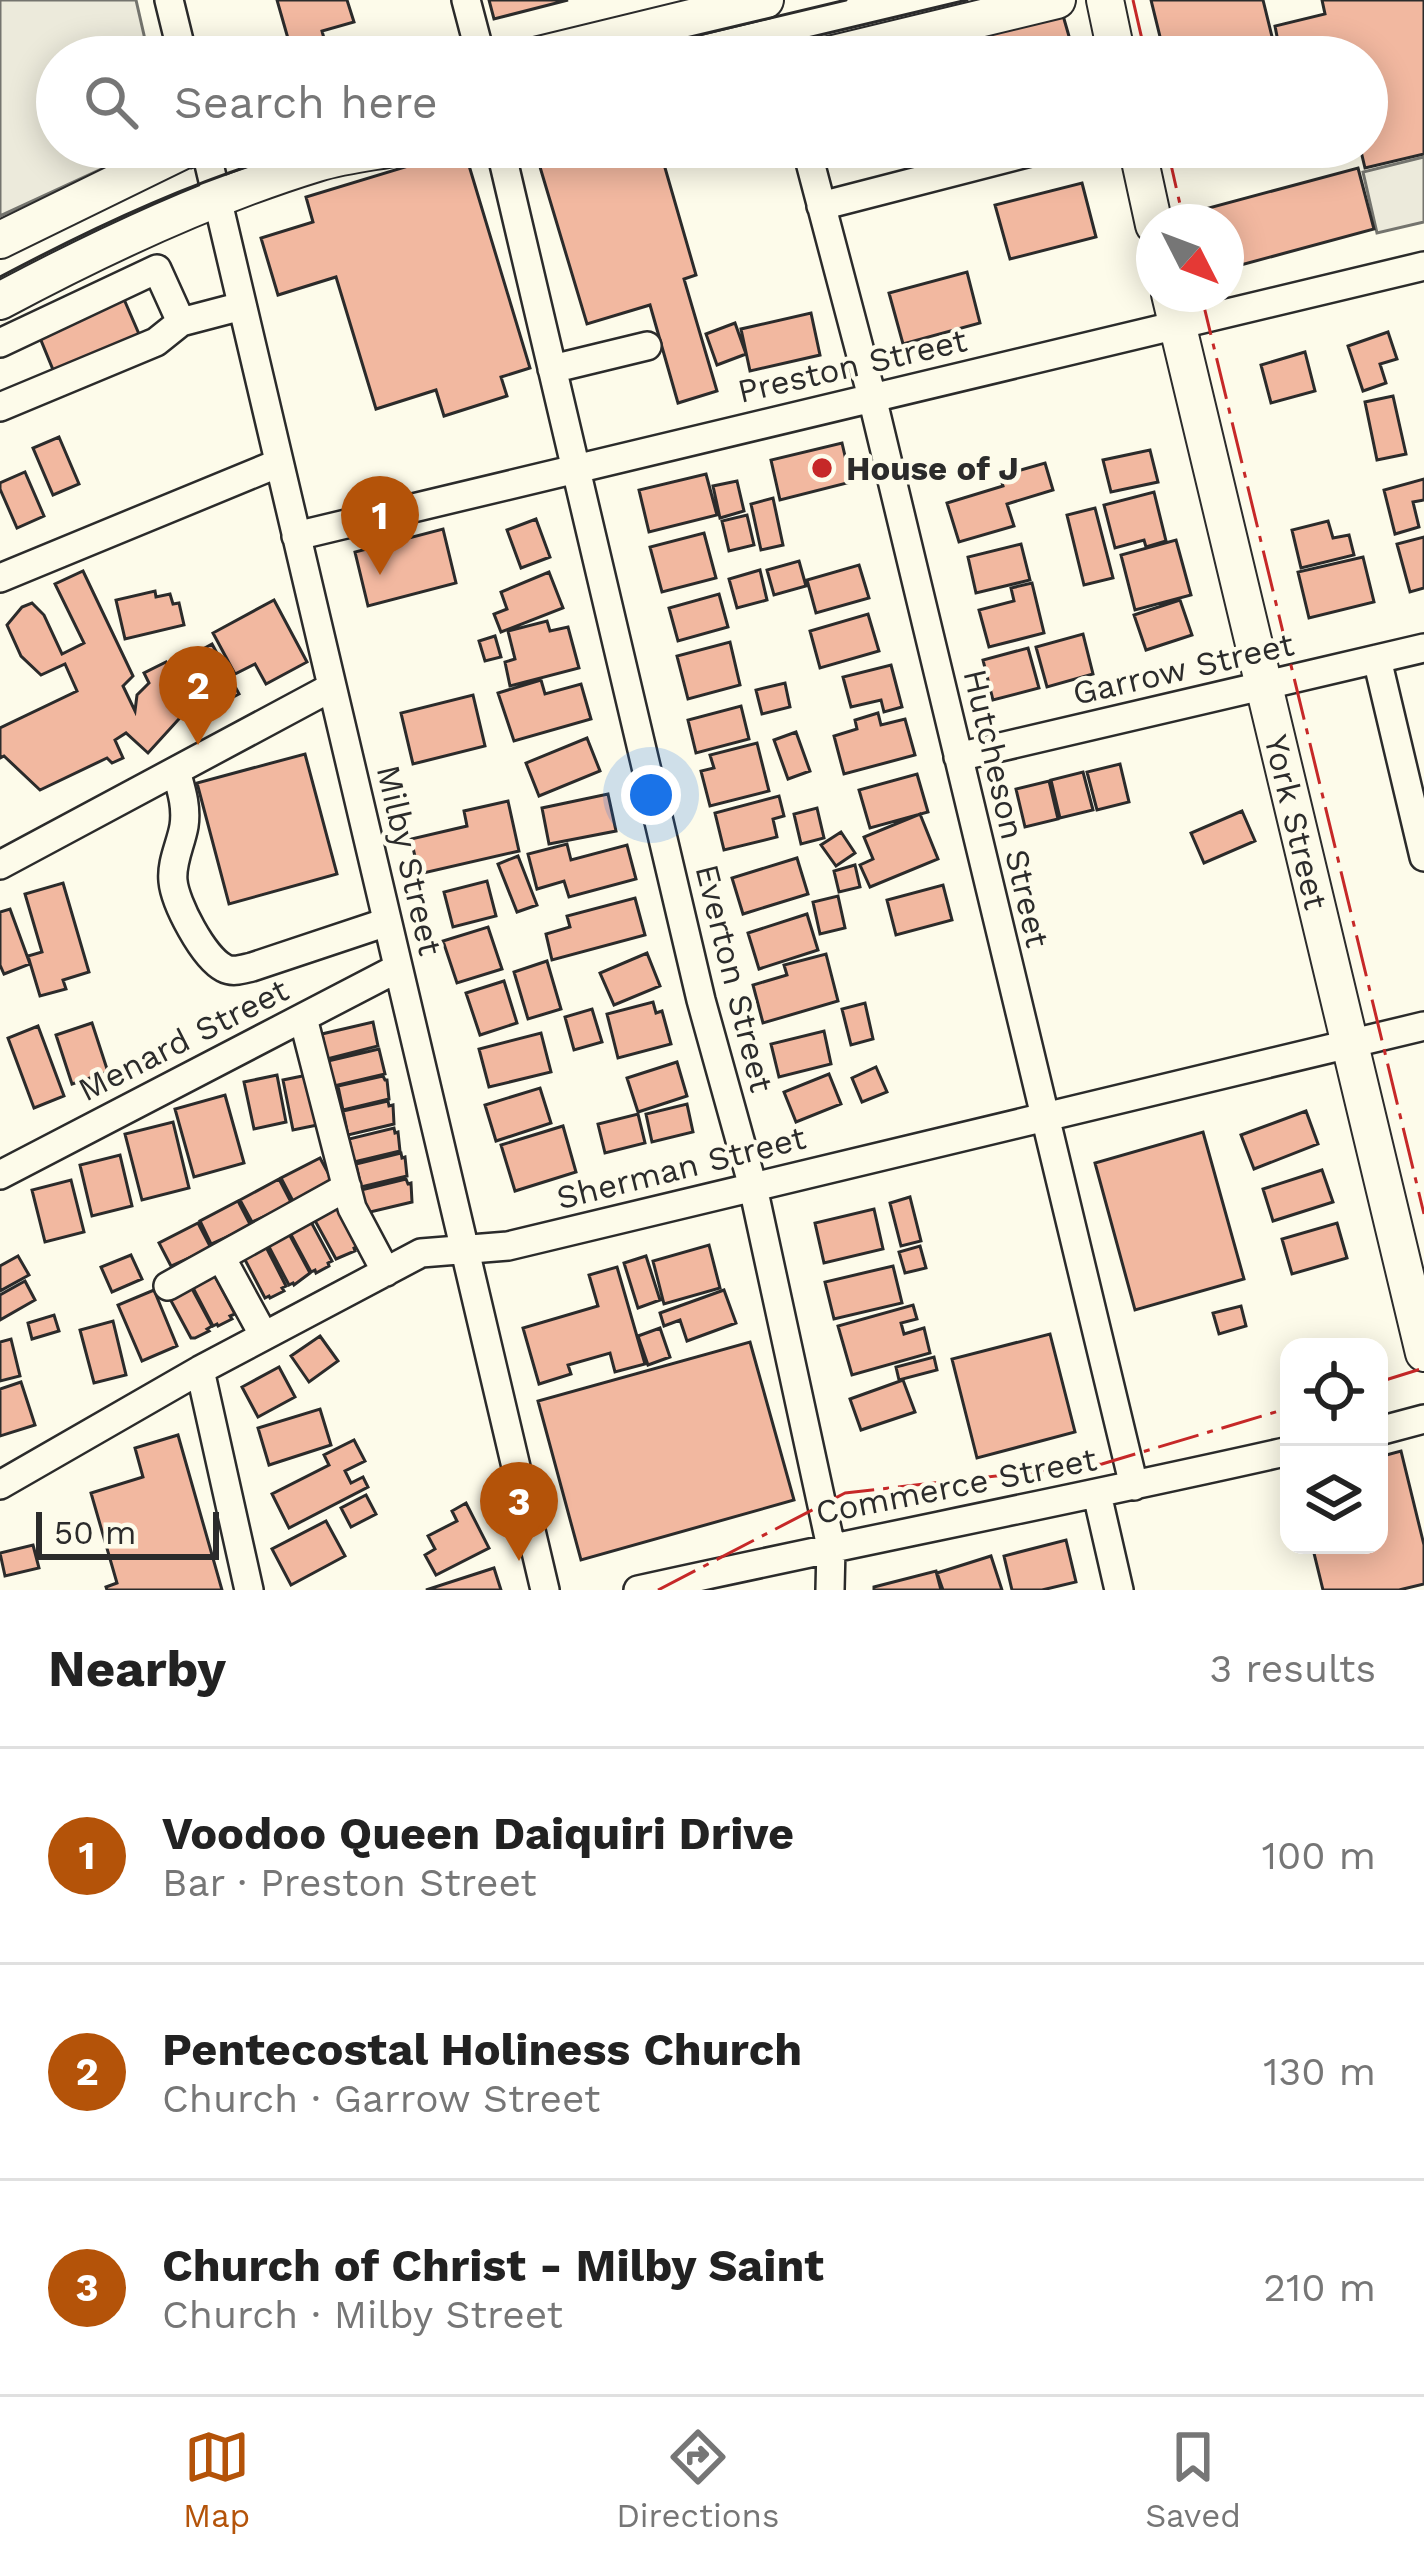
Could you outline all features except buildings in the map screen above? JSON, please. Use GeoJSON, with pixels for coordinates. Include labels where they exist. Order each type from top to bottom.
{"type":"FeatureCollection","features":[{"type":"Feature","properties":{"kind":"main road"},"geometry":{"type":"LineString","coordinates":[[908,36],[1057,0]]}},
{"type":"Feature","properties":{"kind":"main road"},"geometry":{"type":"LineString","coordinates":[[1105,0],[1113,36]]}},
{"type":"Feature","properties":{"kind":"main road"},"geometry":{"type":"LineString","coordinates":[[614,36],[749,2]]}},
{"type":"Feature","properties":{"kind":"main road"},"geometry":{"type":"LineString","coordinates":[[0,240],[147,168]]}},
{"type":"Feature","properties":{"kind":"main road"},"geometry":{"type":"LineString","coordinates":[[0,301],[88,254],[304,168]]}},
{"type":"Feature","properties":{"kind":"main road"},"geometry":{"type":"LineString","coordinates":[[1142,168],[1149,204]]}},
{"type":"Feature","properties":{"kind":"main road","name":"York Street"},"geometry":{"type":"LineString","coordinates":[[1173,312],[1424,1353]]}},
{"type":"Feature","properties":{"kind":"street"},"geometry":{"type":"LineString","coordinates":[[169,0],[177,36]]}},
{"type":"Feature","properties":{"kind":"street"},"geometry":{"type":"LineString","coordinates":[[466,0],[475,36]]}},
{"type":"Feature","properties":{"kind":"street","name":"Milby Street"},"geometry":{"type":"LineString","coordinates":[[210,168],[545,1590]]}},
{"type":"Feature","properties":{"kind":"street","name":"Everton Street"},"geometry":{"type":"LineString","coordinates":[[505,168],[701,1000],[753,1187],[831,1547],[830,1590]]}},
{"type":"Feature","properties":{"kind":"street","name":"Hutcheson Street"},"geometry":{"type":"LineString","coordinates":[[811,168],[872,397],[1134,1486]]}},
{"type":"Feature","properties":{"kind":"street"},"geometry":{"type":"LineString","coordinates":[[821,206],[968,168]]}},
{"type":"Feature","properties":{"kind":"street","name":"Preston Street"},"geometry":{"type":"LineString","coordinates":[[1244,298],[1424,266]]}},
{"type":"Feature","properties":{"kind":"street"},"geometry":{"type":"LineString","coordinates":[[0,343],[158,269],[181,322]]}},
{"type":"Feature","properties":{"kind":"street"},"geometry":{"type":"LineString","coordinates":[[0,407],[155,342],[181,322],[242,306]]}},
{"type":"Feature","properties":{"kind":"street","name":"Preston Street"},"geometry":{"type":"LineString","coordinates":[[296,536],[872,397],[1166,312]]}},
{"type":"Feature","properties":{"kind":"street"},"geometry":{"type":"LineString","coordinates":[[552,369],[647,346]]}},
{"type":"Feature","properties":{"kind":"street"},"geometry":{"type":"LineString","coordinates":[[0,578],[279,463]]}},
{"type":"Feature","properties":{"kind":"street","name":"Garrow Street"},"geometry":{"type":"LineString","coordinates":[[958,757],[1424,648]]}},
{"type":"Feature","properties":{"kind":"street"},"geometry":{"type":"LineString","coordinates":[[1377,659],[1424,857]]}},
{"type":"Feature","properties":{"kind":"street"},"geometry":{"type":"LineString","coordinates":[[0,865],[332,687]]}},
{"type":"Feature","properties":{"kind":"street"},"geometry":{"type":"LineString","coordinates":[[176,771],[185,803],[172,867],[173,886],[190,925],[223,968],[252,968],[387,922]]}},
{"type":"Feature","properties":{"kind":"street","name":"Menard Street"},"geometry":{"type":"LineString","coordinates":[[0,1174],[398,968]]}},
{"type":"Feature","properties":{"kind":"street"},"geometry":{"type":"LineString","coordinates":[[303,1018],[356,1220],[386,1272]]}},
{"type":"Feature","properties":{"kind":"street","name":"Sherman Street"},"geometry":{"type":"LineString","coordinates":[[0,1485],[200,1370],[421,1253],[508,1246],[1424,1026]]}},
{"type":"Feature","properties":{"kind":"street"},"geometry":{"type":"LineString","coordinates":[[168,1286],[347,1187]]}},
{"type":"Feature","properties":{"kind":"street"},"geometry":{"type":"LineString","coordinates":[[221,1257],[264,1336]]}},
{"type":"Feature","properties":{"kind":"street"},"geometry":{"type":"LineString","coordinates":[[200,1370],[249,1590]]}},
{"type":"Feature","properties":{"kind":"street"},"geometry":{"type":"LineString","coordinates":[[1388,1429],[1424,1419]]}},
{"type":"Feature","properties":{"kind":"street","name":"Commerce Street"},"geometry":{"type":"LineString","coordinates":[[638,1590],[1280,1453]]}},
{"type":"Feature","properties":{"kind":"street"},"geometry":{"type":"LineString","coordinates":[[1097,1494],[1118,1590]]}},
{"type":"Feature","properties":{"kind":"shaded area"},"geometry":{"type":"Polygon","coordinates":[[[0,0],[136,0],[144,36],[36,36],[36,168],[104,168],[0,216],[0,0]]]}},
{"type":"Feature","properties":{"kind":"shaded area"},"geometry":{"type":"Polygon","coordinates":[[[1424,157],[1424,222],[1377,233],[1363,172],[1424,157]]]}},
{"type":"Feature","properties":{"kind":"tram line"},"geometry":{"type":"LineString","coordinates":[[694,36],[846,0]]}},
{"type":"Feature","properties":{"kind":"tram line"},"geometry":{"type":"LineString","coordinates":[[815,36],[967,0]]}},
{"type":"Feature","properties":{"kind":"tram line"},"geometry":{"type":"LineString","coordinates":[[0,277],[152,203],[246,168]]}},
{"type":"Feature","properties":{"kind":"power"},"geometry":{"type":"LineString","coordinates":[[1133,0],[1141,36]]}},
{"type":"Feature","properties":{"kind":"power"},"geometry":{"type":"LineString","coordinates":[[1172,168],[1180,204]]}},
{"type":"Feature","properties":{"kind":"power"},"geometry":{"type":"LineString","coordinates":[[1205,312],[1424,1214]]}},
{"type":"Feature","properties":{"kind":"power"},"geometry":{"type":"LineString","coordinates":[[1388,1379],[1424,1368]]}},
{"type":"Feature","properties":{"kind":"power"},"geometry":{"type":"LineString","coordinates":[[658,1590],[845,1493],[1102,1464],[1280,1411]]}},
{"type":"Feature","properties":{"kind":"place","name":"House of J"},"geometry":{"type":"Point","coordinates":[822,468]}},
{"type":"Feature","properties":{"kind":"place","name":"Voodoo Queen Daiquiri Drive"},"geometry":{"type":"Point","coordinates":[380,575]}},
{"type":"Feature","properties":{"kind":"place","name":"Pentecostal Holiness Church"},"geometry":{"type":"Point","coordinates":[198,745]}},
{"type":"Feature","properties":{"kind":"place","name":"Church of Christ - Milby Saint"},"geometry":{"type":"Point","coordinates":[519,1561]}}]}
